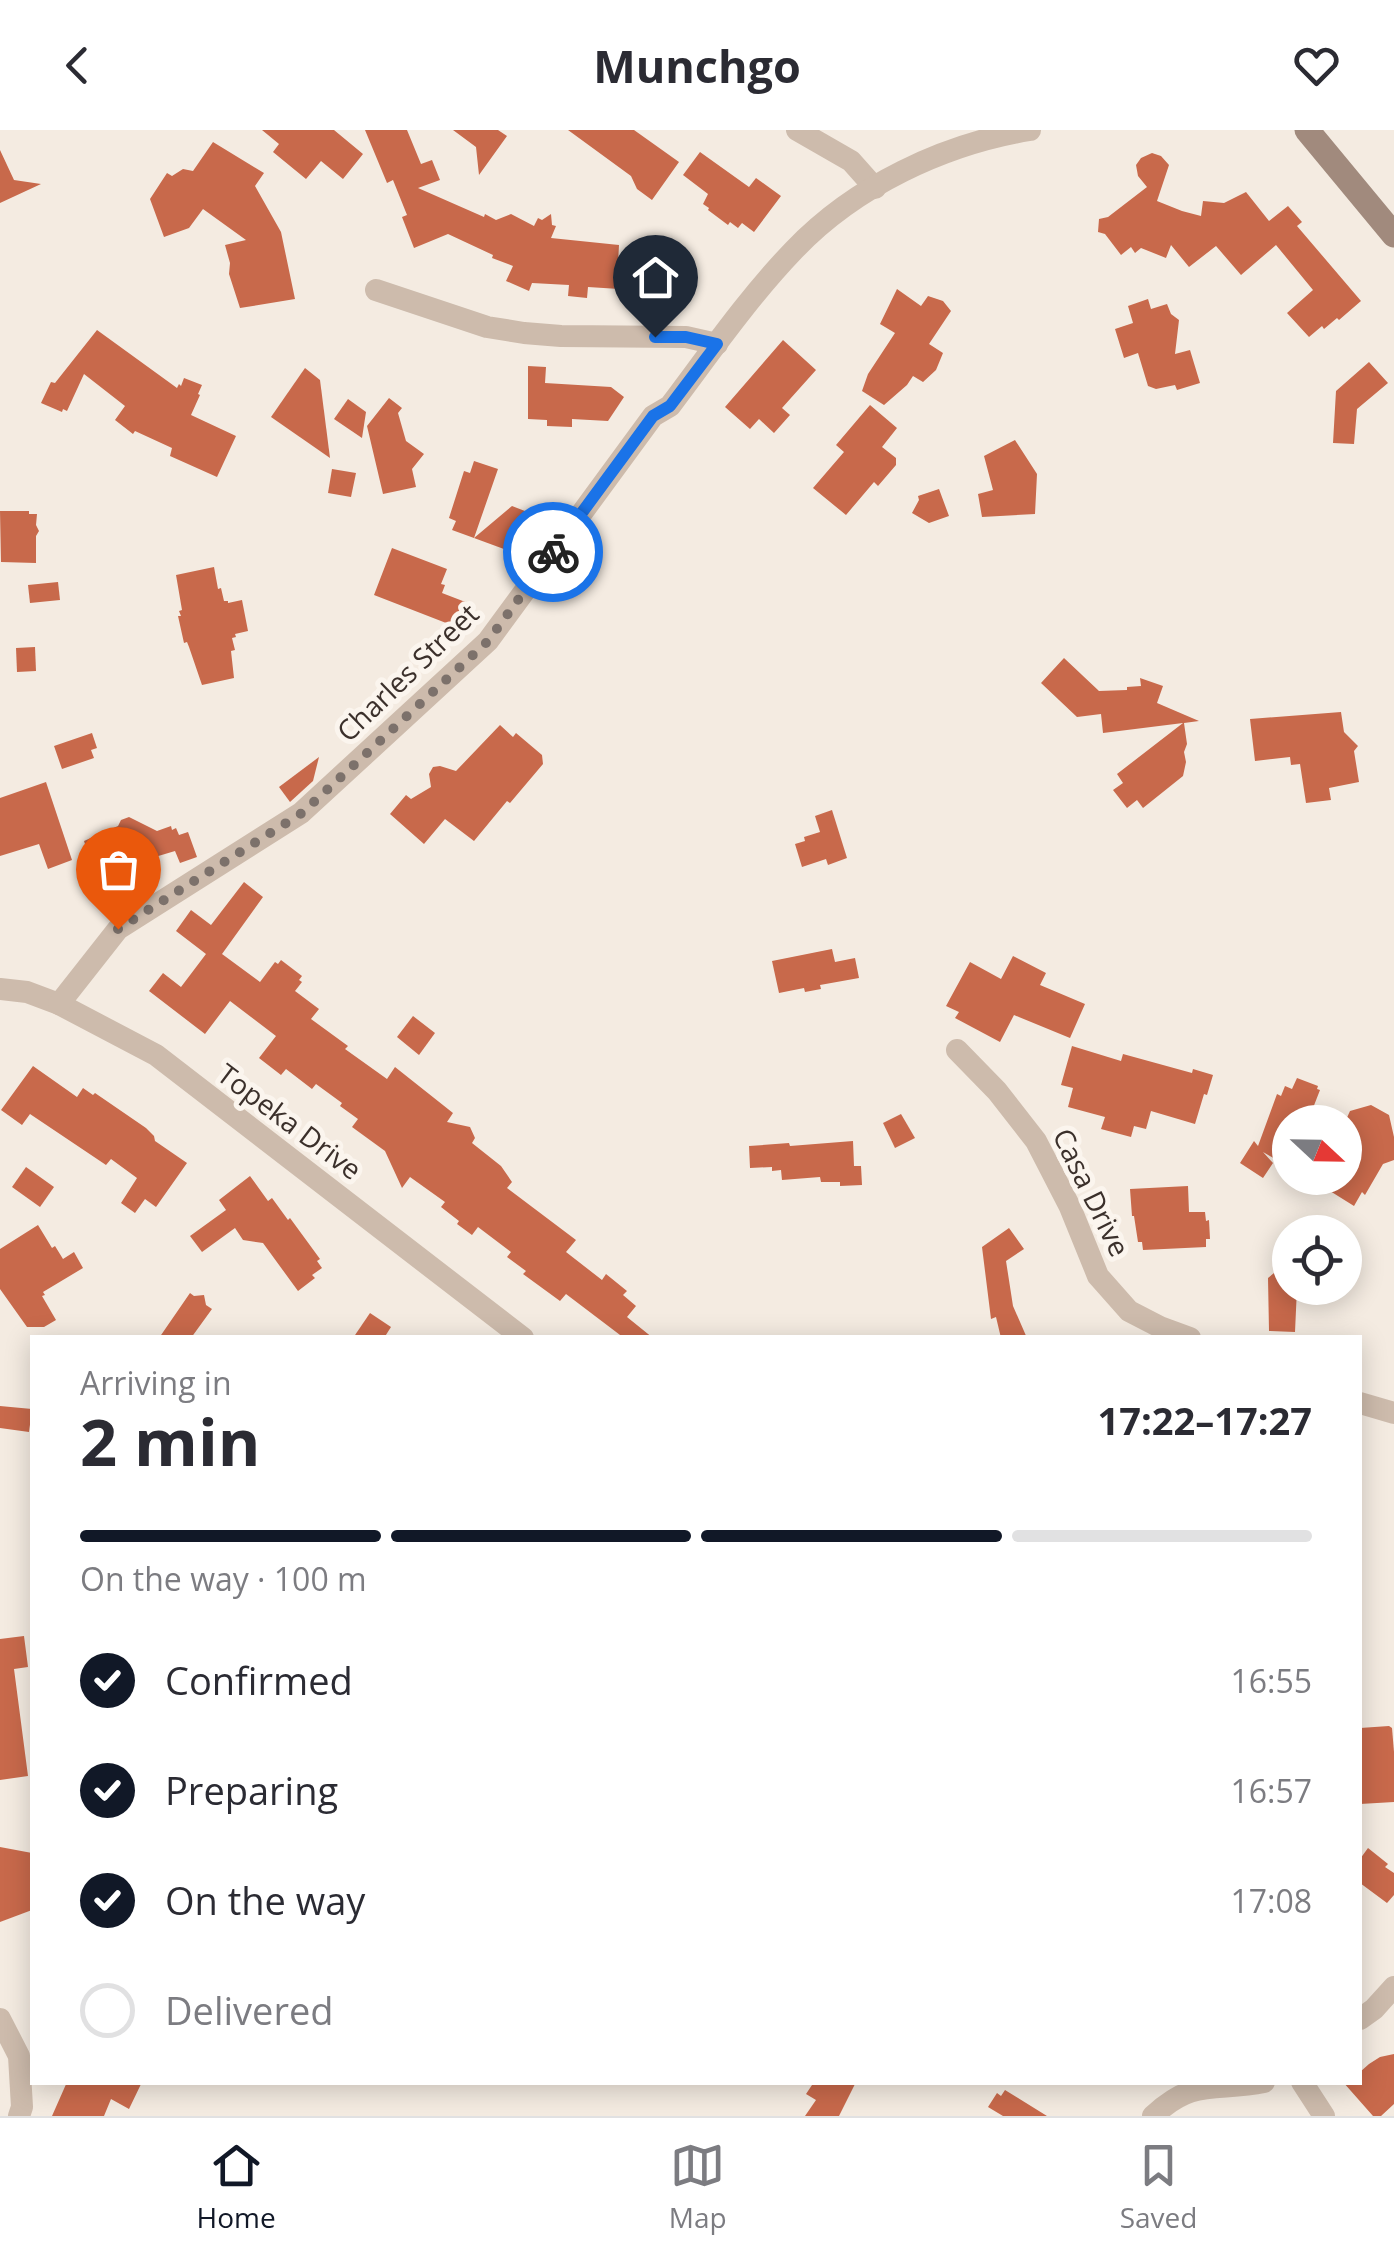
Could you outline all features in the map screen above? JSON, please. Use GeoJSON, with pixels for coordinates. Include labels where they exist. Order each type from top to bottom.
{"type":"FeatureCollection","features":[{"type":"Feature","properties":{"kind":"main road"},"geometry":{"type":"LineString","coordinates":[[1307,130],[1394,235]]}},
{"type":"Feature","properties":{"kind":"street"},"geometry":{"type":"LineString","coordinates":[[797,130],[851,161],[874,188]]}},
{"type":"Feature","properties":{"kind":"street","name":"Charles Street"},"geometry":{"type":"LineString","coordinates":[[59,1004],[118,929],[302,813],[488,641],[653,416],[670,406],[765,282],[838,210],[915,166],[957,149],[1030,130]]}},
{"type":"Feature","properties":{"kind":"street"},"geometry":{"type":"LineString","coordinates":[[376,290],[487,327],[524,333],[686,337],[717,344]]}},
{"type":"Feature","properties":{"kind":"street","name":"Topeka Drive"},"geometry":{"type":"LineString","coordinates":[[0,989],[27,992],[59,1004],[156,1056],[519,1335]]}},
{"type":"Feature","properties":{"kind":"street","name":"Casa Drive"},"geometry":{"type":"LineString","coordinates":[[958,1050],[1036,1141],[1070,1207],[1098,1276],[1130,1311],[1182,1335]]}},
{"type":"Feature","properties":{"kind":"street"},"geometry":{"type":"LineString","coordinates":[[1362,1404],[1394,1413]]}},
{"type":"Feature","properties":{"kind":"street"},"geometry":{"type":"LineString","coordinates":[[1362,2017],[1394,1987]]}},
{"type":"Feature","properties":{"kind":"street"},"geometry":{"type":"LineString","coordinates":[[0,2019],[23,2043],[19,2056],[20,2116]]}},
{"type":"Feature","properties":{"kind":"street"},"geometry":{"type":"LineString","coordinates":[[1153,2116],[1166,2104],[1196,2089],[1235,2085]]}},
{"type":"Feature","properties":{"kind":"street"},"geometry":{"type":"LineString","coordinates":[[1304,2085],[1324,2116]]}},
{"type":"Feature","properties":{"kind":"building"},"geometry":{"type":"Polygon","coordinates":[[[262,130],[334,130],[363,154],[343,179],[321,161],[306,179],[273,152],[279,144],[262,130]]]}},
{"type":"Feature","properties":{"kind":"building"},"geometry":{"type":"Polygon","coordinates":[[[365,130],[407,130],[421,164],[432,160],[440,180],[418,188],[496,220],[511,214],[534,226],[538,218],[542,220],[551,214],[552,225],[556,226],[551,238],[619,245],[618,264],[652,267],[650,291],[588,287],[587,298],[568,296],[569,285],[532,283],[529,291],[506,281],[513,266],[448,234],[414,248],[402,217],[407,215],[393,180],[387,183],[365,130]]]}},
{"type":"Feature","properties":{"kind":"building"},"geometry":{"type":"Polygon","coordinates":[[[453,130],[498,130],[507,136],[479,175],[476,147],[453,130]]]}},
{"type":"Feature","properties":{"kind":"building"},"geometry":{"type":"Polygon","coordinates":[[[568,130],[634,130],[679,162],[652,200],[637,189],[631,176],[568,130]]]}},
{"type":"Feature","properties":{"kind":"building"},"geometry":{"type":"Polygon","coordinates":[[[213,142],[264,173],[255,186],[281,232],[295,299],[240,308],[225,245],[246,240],[203,209],[189,228],[164,237],[150,199],[167,173],[172,176],[183,169],[193,171],[213,142]]]}},
{"type":"Feature","properties":{"kind":"building"},"geometry":{"type":"Polygon","coordinates":[[[0,150],[14,180],[41,184],[0,203],[0,150]]]}},
{"type":"Feature","properties":{"kind":"building"},"geometry":{"type":"Polygon","coordinates":[[[700,152],[749,187],[756,178],[781,196],[754,232],[742,223],[738,228],[730,222],[728,225],[708,210],[703,204],[708,194],[683,175],[700,152]]]}},
{"type":"Feature","properties":{"kind":"building"},"geometry":{"type":"Polygon","coordinates":[[[1152,153],[1169,165],[1157,201],[1201,216],[1203,201],[1224,203],[1246,192],[1269,221],[1288,206],[1302,222],[1297,226],[1361,301],[1339,320],[1324,329],[1322,326],[1309,337],[1287,313],[1313,290],[1276,245],[1241,275],[1216,246],[1189,267],[1171,245],[1166,258],[1141,248],[1135,253],[1131,247],[1121,255],[1105,234],[1098,232],[1099,219],[1108,217],[1147,187],[1138,176],[1136,165],[1152,153]]]}},
{"type":"Feature","properties":{"kind":"building"},"geometry":{"type":"Polygon","coordinates":[[[897,289],[921,306],[928,296],[943,301],[951,311],[929,344],[943,353],[936,370],[923,382],[913,376],[884,405],[862,391],[868,374],[895,333],[880,324],[897,289]]]}},
{"type":"Feature","properties":{"kind":"building"},"geometry":{"type":"Polygon","coordinates":[[[1148,299],[1151,309],[1167,304],[1179,320],[1175,354],[1190,350],[1200,383],[1177,390],[1175,385],[1156,389],[1148,386],[1138,353],[1124,358],[1115,329],[1133,323],[1128,306],[1148,299]]]}},
{"type":"Feature","properties":{"kind":"building"},"geometry":{"type":"Polygon","coordinates":[[[97,330],[177,388],[184,378],[202,385],[191,415],[236,436],[217,477],[170,456],[172,448],[135,431],[133,434],[115,420],[125,406],[84,374],[67,411],[41,403],[51,382],[55,383],[97,330]]]}},
{"type":"Feature","properties":{"kind":"building"},"geometry":{"type":"Polygon","coordinates":[[[783,340],[816,370],[782,408],[790,415],[774,433],[759,419],[750,429],[725,407],[783,340]]]}},
{"type":"Feature","properties":{"kind":"building"},"geometry":{"type":"Polygon","coordinates":[[[1369,362],[1388,383],[1357,409],[1354,444],[1333,443],[1336,391],[1369,362]]]}},
{"type":"Feature","properties":{"kind":"building"},"geometry":{"type":"Polygon","coordinates":[[[528,366],[546,367],[545,383],[611,387],[624,397],[608,421],[572,419],[572,427],[547,426],[547,420],[528,419],[528,366]]]}},
{"type":"Feature","properties":{"kind":"building"},"geometry":{"type":"Polygon","coordinates":[[[305,368],[320,380],[330,458],[271,417],[305,368]]]}},
{"type":"Feature","properties":{"kind":"building"},"geometry":{"type":"Polygon","coordinates":[[[389,398],[402,408],[398,413],[406,441],[424,454],[412,469],[416,487],[383,494],[367,426],[389,398]]]}},
{"type":"Feature","properties":{"kind":"building"},"geometry":{"type":"Polygon","coordinates":[[[348,399],[366,412],[362,438],[334,419],[348,399]]]}},
{"type":"Feature","properties":{"kind":"building"},"geometry":{"type":"Polygon","coordinates":[[[870,405],[897,428],[882,447],[896,458],[896,465],[878,486],[874,482],[846,515],[813,488],[844,452],[836,445],[870,405]]]}},
{"type":"Feature","properties":{"kind":"building"},"geometry":{"type":"Polygon","coordinates":[[[1015,440],[1037,474],[1035,514],[982,517],[978,494],[993,490],[984,456],[1015,440]]]}},
{"type":"Feature","properties":{"kind":"building"},"geometry":{"type":"Polygon","coordinates":[[[474,461],[498,469],[474,538],[452,530],[456,521],[449,518],[464,471],[470,473],[474,461]]]}},
{"type":"Feature","properties":{"kind":"building"},"geometry":{"type":"Polygon","coordinates":[[[332,469],[356,473],[351,497],[328,493],[332,469]]]}},
{"type":"Feature","properties":{"kind":"building"},"geometry":{"type":"Polygon","coordinates":[[[939,489],[949,516],[929,523],[912,513],[918,496],[939,489]]]}},
{"type":"Feature","properties":{"kind":"building"},"geometry":{"type":"Polygon","coordinates":[[[512,506],[530,513],[515,553],[474,538],[512,506]]]}},
{"type":"Feature","properties":{"kind":"building"},"geometry":{"type":"Polygon","coordinates":[[[0,511],[37,514],[36,563],[1,562],[0,511]]]}},
{"type":"Feature","properties":{"kind":"building"},"geometry":{"type":"Polygon","coordinates":[[[392,548],[447,569],[442,593],[468,603],[459,628],[374,595],[392,548]]]}},
{"type":"Feature","properties":{"kind":"building"},"geometry":{"type":"Polygon","coordinates":[[[214,567],[224,601],[242,600],[248,631],[232,638],[234,678],[202,685],[187,642],[184,643],[176,575],[214,567]]]}},
{"type":"Feature","properties":{"kind":"building"},"geometry":{"type":"Polygon","coordinates":[[[58,582],[60,600],[30,603],[28,585],[58,582]]]}},
{"type":"Feature","properties":{"kind":"building"},"geometry":{"type":"Polygon","coordinates":[[[35,647],[36,671],[17,672],[16,648],[35,647]]]}},
{"type":"Feature","properties":{"kind":"building"},"geometry":{"type":"Polygon","coordinates":[[[1064,658],[1099,691],[1141,686],[1140,678],[1163,686],[1157,703],[1199,721],[1184,723],[1187,744],[1183,776],[1143,808],[1137,800],[1127,808],[1113,790],[1123,783],[1117,774],[1183,723],[1103,733],[1101,714],[1077,717],[1041,683],[1064,658]]]}},
{"type":"Feature","properties":{"kind":"building"},"geometry":{"type":"Polygon","coordinates":[[[1341,712],[1344,732],[1358,746],[1354,751],[1359,782],[1329,788],[1331,800],[1306,803],[1300,764],[1291,765],[1290,757],[1255,761],[1250,719],[1341,712]]]}},
{"type":"Feature","properties":{"kind":"building"},"geometry":{"type":"Polygon","coordinates":[[[500,725],[542,755],[543,764],[474,841],[445,819],[424,844],[390,814],[406,795],[411,799],[431,787],[429,774],[433,767],[456,771],[500,725]]]}},
{"type":"Feature","properties":{"kind":"building"},"geometry":{"type":"Polygon","coordinates":[[[92,733],[97,748],[91,750],[94,758],[62,769],[54,746],[92,733]]]}},
{"type":"Feature","properties":{"kind":"building"},"geometry":{"type":"Polygon","coordinates":[[[319,757],[313,781],[290,802],[279,787],[319,757]]]}},
{"type":"Feature","properties":{"kind":"building"},"geometry":{"type":"Polygon","coordinates":[[[46,782],[72,860],[48,869],[39,844],[0,856],[0,798],[46,782]]]}},
{"type":"Feature","properties":{"kind":"building"},"geometry":{"type":"Polygon","coordinates":[[[832,810],[847,858],[828,865],[826,859],[802,867],[795,844],[820,832],[815,816],[832,810]]]}},
{"type":"Feature","properties":{"kind":"building"},"geometry":{"type":"Polygon","coordinates":[[[129,817],[157,831],[171,826],[179,835],[188,832],[197,857],[180,863],[175,851],[95,875],[84,841],[129,817]]]}},
{"type":"Feature","properties":{"kind":"building"},"geometry":{"type":"Polygon","coordinates":[[[244,882],[263,897],[222,954],[260,982],[281,960],[302,976],[295,991],[319,1009],[311,1019],[387,1079],[395,1067],[453,1113],[447,1122],[470,1127],[475,1138],[472,1143],[501,1166],[512,1182],[507,1188],[576,1240],[566,1252],[602,1280],[606,1274],[627,1291],[623,1295],[636,1306],[627,1317],[649,1335],[620,1335],[566,1294],[560,1301],[523,1274],[526,1271],[507,1257],[511,1252],[478,1227],[472,1235],[457,1224],[459,1221],[441,1207],[445,1202],[410,1177],[402,1188],[385,1151],[352,1127],[358,1119],[340,1106],[342,1103],[316,1084],[312,1089],[286,1069],[281,1075],[259,1058],[276,1036],[230,1001],[205,1034],[149,991],[163,973],[181,987],[206,954],[176,931],[191,910],[211,925],[244,882]]]}},
{"type":"Feature","properties":{"kind":"building"},"geometry":{"type":"Polygon","coordinates":[[[832,949],[835,962],[855,958],[859,978],[820,985],[821,989],[805,992],[804,988],[779,993],[772,961],[832,949]]]}},
{"type":"Feature","properties":{"kind":"building"},"geometry":{"type":"Polygon","coordinates":[[[1013,956],[1046,973],[1040,985],[1085,1004],[1070,1038],[1014,1015],[1000,1042],[955,1018],[959,1012],[946,1006],[970,962],[1001,979],[1013,956]]]}},
{"type":"Feature","properties":{"kind":"building"},"geometry":{"type":"Polygon","coordinates":[[[413,1016],[435,1033],[419,1055],[397,1037],[413,1016]]]}},
{"type":"Feature","properties":{"kind":"building"},"geometry":{"type":"Polygon","coordinates":[[[1072,1046],[1121,1061],[1123,1054],[1213,1075],[1195,1124],[1151,1111],[1146,1129],[1134,1126],[1131,1137],[1101,1129],[1105,1117],[1068,1107],[1073,1088],[1061,1085],[1072,1046]]]}},
{"type":"Feature","properties":{"kind":"building"},"geometry":{"type":"Polygon","coordinates":[[[33,1066],[77,1097],[83,1088],[95,1093],[146,1128],[155,1141],[187,1163],[156,1207],[145,1199],[135,1213],[121,1203],[137,1178],[111,1159],[106,1165],[30,1114],[22,1125],[1,1110],[33,1066]]]}},
{"type":"Feature","properties":{"kind":"building"},"geometry":{"type":"Polygon","coordinates":[[[1297,1078],[1320,1090],[1314,1105],[1273,1105],[1285,1086],[1292,1089],[1297,1078]]]}},
{"type":"Feature","properties":{"kind":"building"},"geometry":{"type":"Polygon","coordinates":[[[1371,1105],[1389,1115],[1394,1160],[1383,1164],[1365,1195],[1362,1108],[1371,1105]]]}},
{"type":"Feature","properties":{"kind":"building"},"geometry":{"type":"Polygon","coordinates":[[[1272,1108],[1272,1157],[1263,1152],[1272,1164],[1263,1178],[1240,1163],[1254,1141],[1258,1146],[1272,1108]]]}},
{"type":"Feature","properties":{"kind":"building"},"geometry":{"type":"Polygon","coordinates":[[[901,1114],[915,1138],[895,1148],[883,1123],[901,1114]]]}},
{"type":"Feature","properties":{"kind":"building"},"geometry":{"type":"Polygon","coordinates":[[[853,1141],[854,1166],[861,1166],[862,1185],[840,1186],[840,1182],[821,1182],[820,1177],[782,1180],[781,1170],[750,1168],[749,1146],[853,1141]]]}},
{"type":"Feature","properties":{"kind":"building"},"geometry":{"type":"Polygon","coordinates":[[[26,1167],[54,1187],[40,1207],[12,1187],[26,1167]]]}},
{"type":"Feature","properties":{"kind":"building"},"geometry":{"type":"Polygon","coordinates":[[[250,1176],[268,1201],[272,1198],[290,1218],[320,1259],[317,1261],[322,1268],[298,1291],[263,1243],[243,1240],[235,1228],[202,1252],[190,1236],[226,1210],[219,1200],[250,1176]]]}},
{"type":"Feature","properties":{"kind":"building"},"geometry":{"type":"Polygon","coordinates":[[[1188,1186],[1189,1212],[1205,1212],[1206,1221],[1209,1220],[1210,1239],[1206,1239],[1206,1247],[1143,1250],[1132,1216],[1130,1189],[1188,1186]]]}},
{"type":"Feature","properties":{"kind":"building"},"geometry":{"type":"Polygon","coordinates":[[[1336,1195],[1360,1195],[1354,1206],[1336,1195]]]}},
{"type":"Feature","properties":{"kind":"building"},"geometry":{"type":"Polygon","coordinates":[[[38,1225],[63,1259],[74,1252],[83,1268],[43,1292],[56,1320],[44,1327],[27,1327],[0,1289],[0,1249],[38,1225]]]}},
{"type":"Feature","properties":{"kind":"building"},"geometry":{"type":"Polygon","coordinates":[[[1009,1228],[1024,1249],[1006,1261],[1013,1306],[1026,1335],[1000,1335],[996,1317],[991,1319],[982,1247],[1009,1228]]]}},
{"type":"Feature","properties":{"kind":"building"},"geometry":{"type":"Polygon","coordinates":[[[1272,1275],[1272,1305],[1296,1305],[1295,1332],[1269,1331],[1268,1278],[1272,1275]]]}},
{"type":"Feature","properties":{"kind":"building"},"geometry":{"type":"Polygon","coordinates":[[[190,1293],[204,1295],[206,1305],[212,1309],[193,1335],[161,1335],[190,1293]]]}},
{"type":"Feature","properties":{"kind":"building"},"geometry":{"type":"Polygon","coordinates":[[[370,1313],[391,1327],[386,1335],[355,1335],[370,1313]]]}},
{"type":"Feature","properties":{"kind":"building"},"geometry":{"type":"Polygon","coordinates":[[[0,1406],[30,1409],[29,1432],[0,1428],[0,1406]]]}},
{"type":"Feature","properties":{"kind":"building"},"geometry":{"type":"Polygon","coordinates":[[[24,1636],[28,1667],[14,1669],[28,1776],[0,1780],[0,1639],[24,1636]]]}},
{"type":"Feature","properties":{"kind":"building"},"geometry":{"type":"Polygon","coordinates":[[[1362,1728],[1392,1728],[1394,1802],[1362,1804],[1362,1728]]]}},
{"type":"Feature","properties":{"kind":"building"},"geometry":{"type":"Polygon","coordinates":[[[0,1847],[30,1853],[30,1911],[0,1922],[0,1847]]]}},
{"type":"Feature","properties":{"kind":"building"},"geometry":{"type":"Polygon","coordinates":[[[1368,1848],[1394,1873],[1394,1895],[1387,1903],[1362,1884],[1362,1856],[1368,1848]]]}},
{"type":"Feature","properties":{"kind":"building"},"geometry":{"type":"Polygon","coordinates":[[[1394,2054],[1394,2104],[1381,2116],[1373,2116],[1346,2085],[1362,2085],[1362,2070],[1380,2057],[1394,2054]]]}},
{"type":"Feature","properties":{"kind":"building"},"geometry":{"type":"Polygon","coordinates":[[[66,2085],[141,2085],[129,2109],[111,2099],[104,2116],[52,2116],[66,2085]]]}},
{"type":"Feature","properties":{"kind":"building"},"geometry":{"type":"Polygon","coordinates":[[[812,2085],[854,2085],[839,2116],[805,2116],[816,2100],[806,2094],[812,2085]]]}},
{"type":"Feature","properties":{"kind":"building"},"geometry":{"type":"Polygon","coordinates":[[[1005,2090],[1047,2116],[1003,2116],[988,2107],[997,2093],[1001,2096],[1005,2090]]]}},
{"type":"Feature","properties":{"kind":"way so far"},"geometry":{"type":"LineString","coordinates":[[118,929],[302,813],[488,641],[553,552]]}},
{"type":"Feature","properties":{"kind":"route"},"geometry":{"type":"LineString","coordinates":[[553,552],[653,416],[670,406],[717,344],[686,337],[655,337]]}}]}
